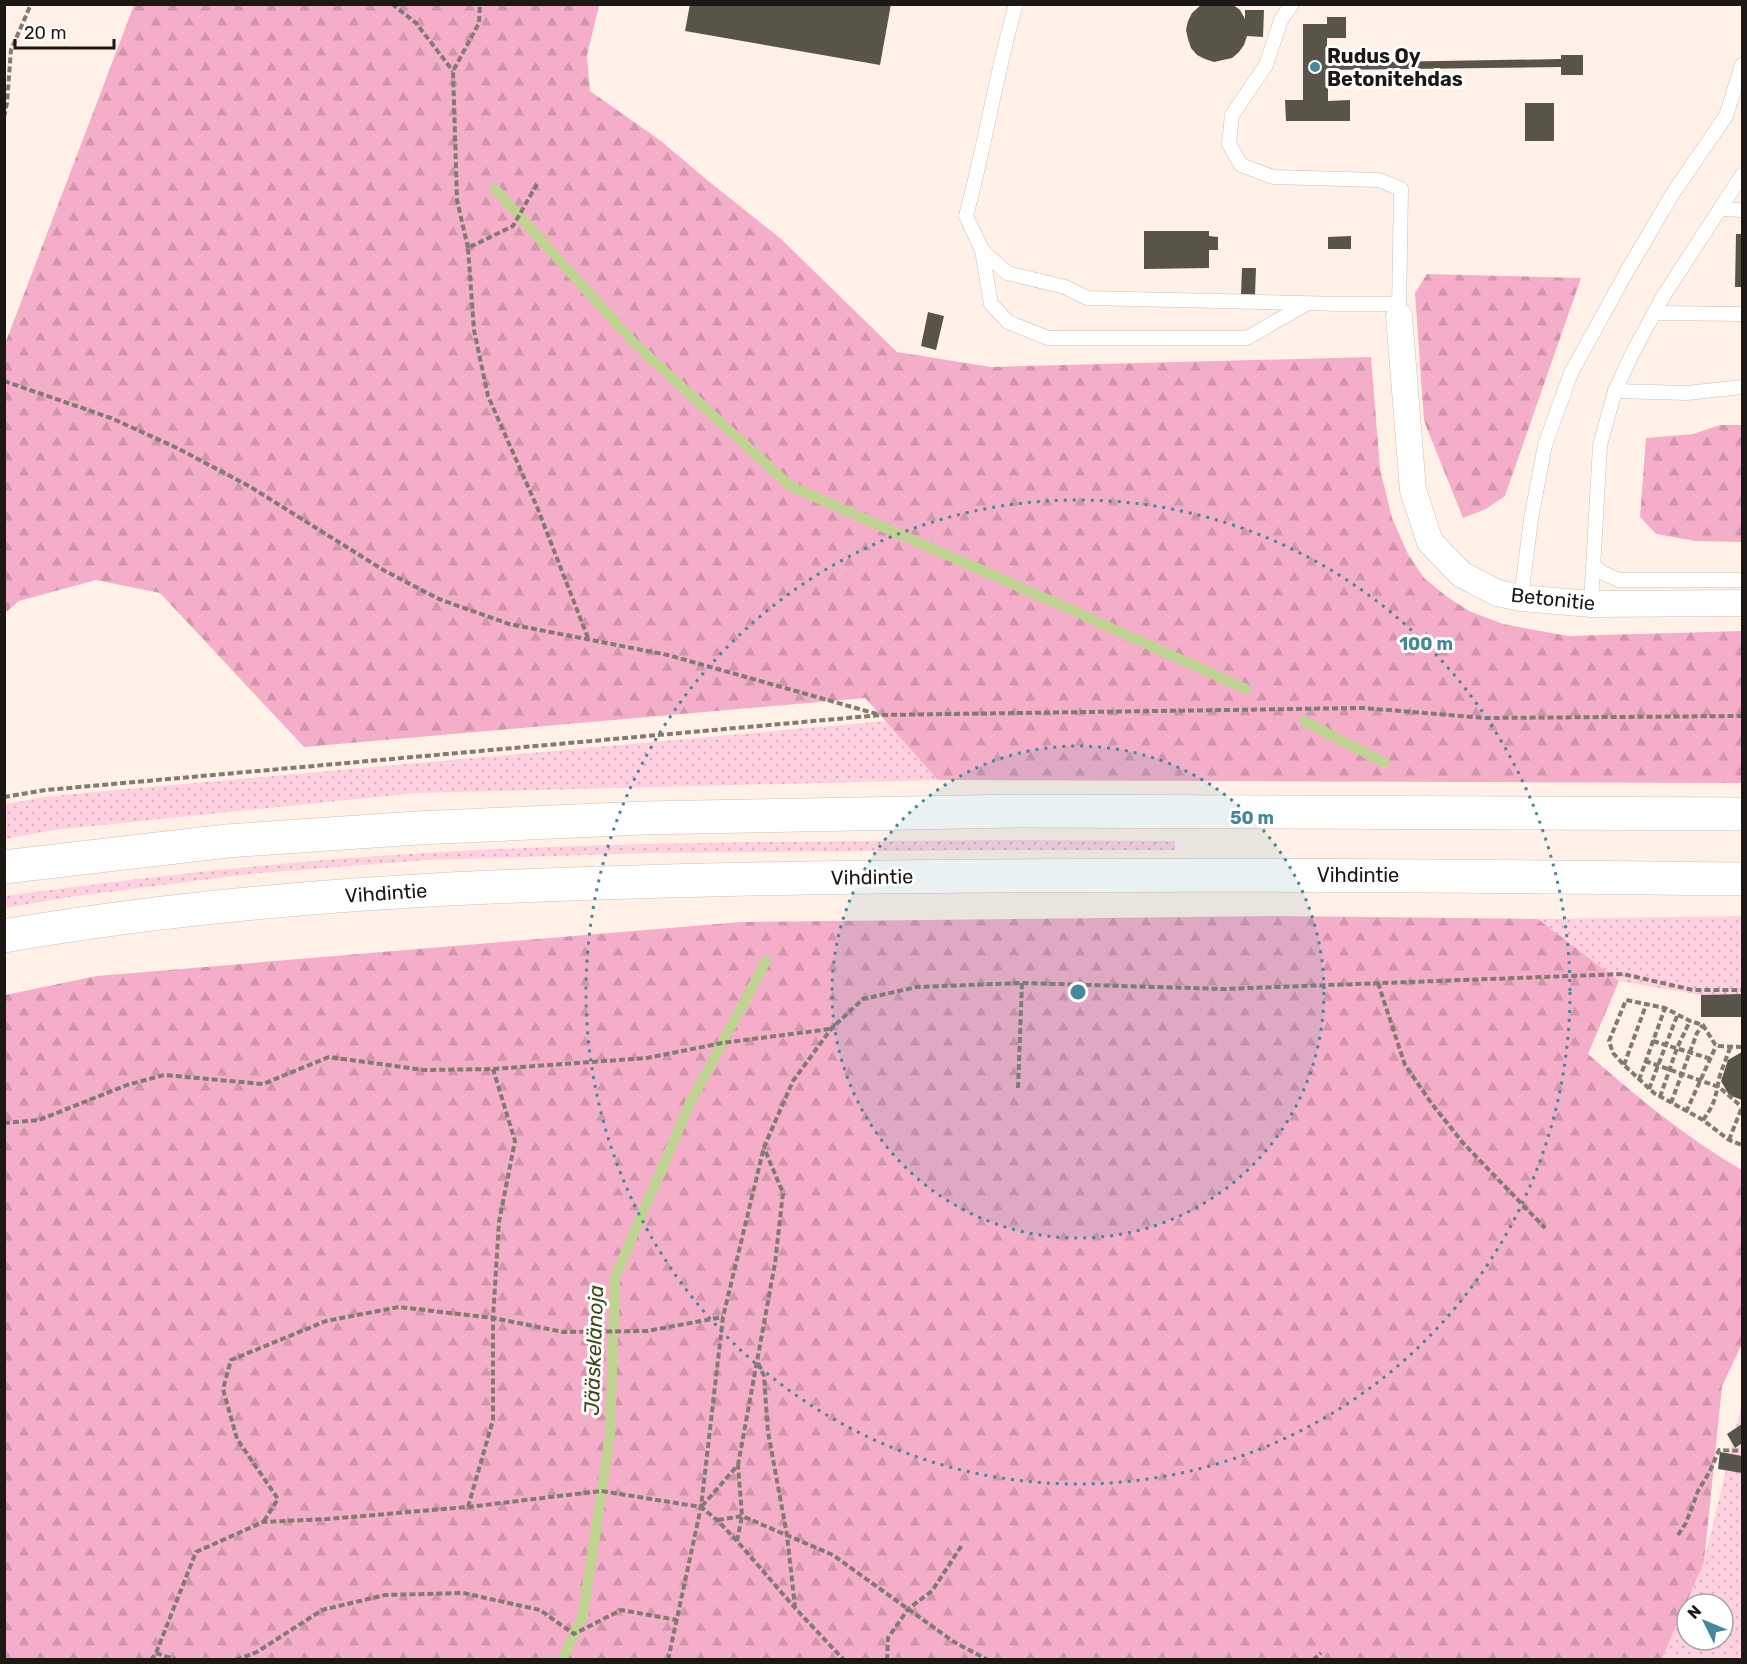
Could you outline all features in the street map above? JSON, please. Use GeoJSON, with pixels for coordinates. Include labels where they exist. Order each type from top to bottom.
{"type":"FeatureCollection","features":[{"type":"Feature","properties":{"kind":"main road"},"geometry":{"type":"LineString","coordinates":[[4,867],[226,841],[417,828],[643,818],[1017,811],[1743,814]]}},
{"type":"Feature","properties":{"kind":"main road","name":"Vihdintie"},"geometry":{"type":"LineString","coordinates":[[4,936],[67,925],[247,904],[434,890],[646,881],[1006,875],[1449,875],[1743,879]]}},
{"type":"Feature","properties":{"kind":"street","name":"Betonitie"},"geometry":{"type":"LineString","coordinates":[[1399,310],[1413,490],[1430,542],[1461,574],[1497,592],[1521,598],[1591,604],[1743,603]]}},
{"type":"Feature","properties":{"kind":"lane"},"geometry":{"type":"LineString","coordinates":[[1016,4],[966,216],[982,250],[991,304],[1008,322],[1048,338],[1247,338],[1308,303]]}},
{"type":"Feature","properties":{"kind":"lane"},"geometry":{"type":"LineString","coordinates":[[982,250],[1007,273],[1065,287],[1087,298],[1308,303],[1399,310],[1401,189],[1379,180],[1273,177],[1241,165],[1229,144],[1232,115],[1266,65],[1281,20],[1292,4]]}},
{"type":"Feature","properties":{"kind":"lane"},"geometry":{"type":"LineString","coordinates":[[1521,598],[1531,519],[1545,445],[1572,372],[1673,193],[1726,116],[1743,65]]}},
{"type":"Feature","properties":{"kind":"lane"},"geometry":{"type":"LineString","coordinates":[[1591,604],[1600,445],[1615,391],[1664,295],[1743,175]]}},
{"type":"Feature","properties":{"kind":"lane"},"geometry":{"type":"LineString","coordinates":[[1721,209],[1743,210]]}},
{"type":"Feature","properties":{"kind":"lane"},"geometry":{"type":"LineString","coordinates":[[1654,313],[1743,314]]}},
{"type":"Feature","properties":{"kind":"lane"},"geometry":{"type":"LineString","coordinates":[[1615,391],[1687,393],[1743,387]]}},
{"type":"Feature","properties":{"kind":"lane"},"geometry":{"type":"LineString","coordinates":[[1593,566],[1619,580],[1743,580]]}},
{"type":"Feature","properties":{"kind":"path"},"geometry":{"type":"LineString","coordinates":[[4,117],[11,50],[31,4]]}},
{"type":"Feature","properties":{"kind":"path"},"geometry":{"type":"LineString","coordinates":[[392,4],[416,23],[453,71]]}},
{"type":"Feature","properties":{"kind":"path"},"geometry":{"type":"LineString","coordinates":[[480,4],[479,22],[453,71],[457,200],[468,249],[474,330],[488,396],[537,507],[588,639]]}},
{"type":"Feature","properties":{"kind":"path"},"geometry":{"type":"LineString","coordinates":[[468,249],[513,226],[537,184]]}},
{"type":"Feature","properties":{"kind":"path"},"geometry":{"type":"LineString","coordinates":[[4,381],[111,418],[177,448],[249,486],[385,571],[439,599],[509,624],[668,655],[881,715]]}},
{"type":"Feature","properties":{"kind":"path"},"geometry":{"type":"LineString","coordinates":[[4,797],[58,789],[881,715],[1363,708],[1485,718],[1743,716]]}},
{"type":"Feature","properties":{"kind":"path"},"geometry":{"type":"LineString","coordinates":[[668,1659],[701,1507],[723,1317],[764,1147],[793,1080],[831,1029],[863,999],[917,987],[1022,983],[1224,989],[1623,975],[1693,990],[1743,990]]}},
{"type":"Feature","properties":{"kind":"path"},"geometry":{"type":"LineString","coordinates":[[1018,1088],[1022,983]]}},
{"type":"Feature","properties":{"kind":"path"},"geometry":{"type":"LineString","coordinates":[[1378,983],[1405,1065],[1463,1143],[1545,1228]]}},
{"type":"Feature","properties":{"kind":"path"},"geometry":{"type":"LineString","coordinates":[[1703,1024],[1690,1022],[1677,1016],[1672,1010],[1626,1000],[1609,1041],[1613,1053],[1649,1089],[1703,1120],[1728,1140],[1743,1145]]}},
{"type":"Feature","properties":{"kind":"path"},"geometry":{"type":"LineString","coordinates":[[1624,1065],[1646,1005]]}},
{"type":"Feature","properties":{"kind":"path"},"geometry":{"type":"LineString","coordinates":[[1639,1080],[1665,1008]]}},
{"type":"Feature","properties":{"kind":"path"},"geometry":{"type":"LineString","coordinates":[[1649,1089],[1677,1016]]}},
{"type":"Feature","properties":{"kind":"path"},"geometry":{"type":"LineString","coordinates":[[1660,1096],[1677,1048],[1690,1022]]}},
{"type":"Feature","properties":{"kind":"path"},"geometry":{"type":"LineString","coordinates":[[1703,1024],[1716,1046]]}},
{"type":"Feature","properties":{"kind":"path"},"geometry":{"type":"LineString","coordinates":[[1671,1103],[1697,1033],[1703,1024]]}},
{"type":"Feature","properties":{"kind":"path"},"geometry":{"type":"LineString","coordinates":[[4,1123],[39,1120],[127,1084],[164,1076],[263,1083],[329,1057],[424,1070],[493,1069],[647,1058],[722,1042],[831,1029]]}},
{"type":"Feature","properties":{"kind":"path"},"geometry":{"type":"LineString","coordinates":[[1653,1041],[1711,1059]]}},
{"type":"Feature","properties":{"kind":"path"},"geometry":{"type":"LineString","coordinates":[[1716,1046],[1743,1047]]}},
{"type":"Feature","properties":{"kind":"path"},"geometry":{"type":"LineString","coordinates":[[1686,1112],[1716,1046]]}},
{"type":"Feature","properties":{"kind":"path"},"geometry":{"type":"LineString","coordinates":[[1703,1120],[1713,1107],[1730,1048]]}},
{"type":"Feature","properties":{"kind":"path"},"geometry":{"type":"LineString","coordinates":[[1645,1061],[1719,1087],[1742,1107],[1728,1140]]}},
{"type":"Feature","properties":{"kind":"path"},"geometry":{"type":"LineString","coordinates":[[468,1507],[493,1420],[493,1318],[499,1222],[515,1141],[493,1069]]}},
{"type":"Feature","properties":{"kind":"path"},"geometry":{"type":"LineString","coordinates":[[737,1541],[741,1516],[738,1465],[775,1263],[783,1193],[764,1147]]}},
{"type":"Feature","properties":{"kind":"path"},"geometry":{"type":"LineString","coordinates":[[263,1522],[278,1499],[237,1439],[223,1389],[231,1360],[326,1321],[399,1307],[493,1318],[563,1332],[647,1331],[723,1317]]}},
{"type":"Feature","properties":{"kind":"path"},"geometry":{"type":"LineString","coordinates":[[757,1363],[764,1376],[768,1432],[787,1535],[795,1608]]}},
{"type":"Feature","properties":{"kind":"path"},"geometry":{"type":"LineString","coordinates":[[1678,1535],[1686,1524],[1698,1491],[1719,1450],[1743,1451]]}},
{"type":"Feature","properties":{"kind":"path"},"geometry":{"type":"LineString","coordinates":[[701,1507],[738,1465]]}},
{"type":"Feature","properties":{"kind":"path"},"geometry":{"type":"LineString","coordinates":[[151,1659],[156,1653],[196,1552],[263,1522],[468,1507],[601,1491],[701,1507],[737,1541],[843,1659]]}},
{"type":"Feature","properties":{"kind":"path"},"geometry":{"type":"LineString","coordinates":[[717,1520],[741,1516],[833,1555],[954,1642],[988,1659]]}},
{"type":"Feature","properties":{"kind":"path"},"geometry":{"type":"LineString","coordinates":[[887,1659],[888,1638],[908,1609],[932,1590],[962,1545]]}},
{"type":"Feature","properties":{"kind":"path"},"geometry":{"type":"LineString","coordinates":[[237,1659],[257,1652],[322,1610],[385,1595],[463,1593],[540,1610],[574,1634],[621,1610],[677,1620]]}},
{"type":"Feature","properties":{"kind":"path"},"geometry":{"type":"LineString","coordinates":[[156,1653],[176,1659]]}},
{"type":"Feature","properties":{"kind":"path"},"geometry":{"type":"LineString","coordinates":[[1313,1659],[1321,1653]]}},
{"type":"Feature","properties":{"kind":"shaded area"},"geometry":{"type":"Polygon","coordinates":[[[886,721],[938,780],[416,793],[53,830],[5,839],[5,804],[50,796],[886,721]]]}},
{"type":"Feature","properties":{"kind":"shaded area"},"geometry":{"type":"Polygon","coordinates":[[[1005,840],[1175,841],[1175,850],[650,853],[428,860],[249,874],[70,897],[5,908],[5,896],[215,870],[373,856],[643,844],[1005,840]]]}},
{"type":"Feature","properties":{"kind":"shaded area"},"geometry":{"type":"Polygon","coordinates":[[[1742,916],[1742,994],[1701,995],[1619,981],[1538,919],[1742,916]]]}},
{"type":"Feature","properties":{"kind":"shaded area"},"geometry":{"type":"Polygon","coordinates":[[[1742,1403],[1742,1659],[1662,1660],[1675,1630],[1675,1652],[1735,1652],[1735,1592],[1691,1592],[1704,1562],[1742,1403]]]}},
{"type":"Feature","properties":{"kind":"green space"},"geometry":{"type":"Polygon","coordinates":[[[134,5],[599,5],[587,56],[590,91],[661,141],[780,238],[897,352],[991,367],[1371,357],[1380,469],[1392,518],[1408,554],[1424,578],[1469,611],[1503,624],[1568,636],[1742,631],[1742,783],[938,780],[865,698],[304,747],[160,593],[96,580],[19,601],[5,613],[5,344],[134,5]]]}},
{"type":"Feature","properties":{"kind":"green space"},"geometry":{"type":"Polygon","coordinates":[[[1427,274],[1581,278],[1505,496],[1486,509],[1463,518],[1424,421],[1415,293],[1427,274]]]}},
{"type":"Feature","properties":{"kind":"green space"},"geometry":{"type":"Polygon","coordinates":[[[1720,425],[1742,425],[1742,542],[1695,541],[1656,534],[1640,517],[1646,438],[1693,434],[1720,425]]]}},
{"type":"Feature","properties":{"kind":"green space"},"geometry":{"type":"Polygon","coordinates":[[[1278,916],[1538,919],[1619,981],[1588,1054],[1681,1130],[1742,1170],[1742,1344],[1722,1386],[1704,1562],[1691,1592],[1675,1592],[1675,1629],[1662,1659],[5,1659],[5,995],[97,976],[741,922],[1278,916]]]}},
{"type":"Feature","properties":{"kind":"building"},"geometry":{"type":"Polygon","coordinates":[[[690,4],[891,4],[880,65],[685,31],[690,4]]]}},
{"type":"Feature","properties":{"kind":"building"},"geometry":{"type":"Polygon","coordinates":[[[1202,4],[1232,4],[1240,10],[1245,19],[1245,10],[1264,10],[1263,37],[1247,36],[1244,45],[1232,58],[1214,62],[1197,55],[1191,48],[1186,30],[1192,13],[1202,4]]]}},
{"type":"Feature","properties":{"kind":"building","name":"Rudus Oy Betonitehdas"},"geometry":{"type":"Polygon","coordinates":[[[1327,17],[1346,17],[1346,38],[1327,38],[1327,63],[1561,59],[1561,55],[1583,55],[1583,75],[1561,75],[1561,67],[1328,70],[1328,101],[1350,100],[1350,121],[1286,121],[1285,100],[1303,100],[1303,24],[1327,24],[1327,17]]]}},
{"type":"Feature","properties":{"kind":"building"},"geometry":{"type":"Polygon","coordinates":[[[1525,103],[1554,103],[1554,141],[1525,141],[1525,103]]]}},
{"type":"Feature","properties":{"kind":"building"},"geometry":{"type":"Polygon","coordinates":[[[1144,231],[1209,231],[1209,236],[1218,237],[1218,250],[1209,250],[1209,268],[1144,269],[1144,231]]]}},
{"type":"Feature","properties":{"kind":"building"},"geometry":{"type":"Polygon","coordinates":[[[1736,234],[1742,234],[1742,287],[1735,287],[1736,234]]]}},
{"type":"Feature","properties":{"kind":"building"},"geometry":{"type":"Polygon","coordinates":[[[1351,236],[1351,249],[1328,249],[1328,237],[1351,236]]]}},
{"type":"Feature","properties":{"kind":"building"},"geometry":{"type":"Polygon","coordinates":[[[1242,268],[1256,268],[1255,295],[1241,294],[1242,268]]]}},
{"type":"Feature","properties":{"kind":"building"},"geometry":{"type":"Polygon","coordinates":[[[928,312],[944,316],[936,350],[921,346],[928,312]]]}},
{"type":"Feature","properties":{"kind":"building"},"geometry":{"type":"Polygon","coordinates":[[[1742,994],[1742,1017],[1701,1017],[1701,995],[1742,994]]]}},
{"type":"Feature","properties":{"kind":"building"},"geometry":{"type":"Polygon","coordinates":[[[1742,1052],[1742,1100],[1729,1095],[1721,1081],[1728,1060],[1742,1052]]]}},
{"type":"Feature","properties":{"kind":"building"},"geometry":{"type":"Polygon","coordinates":[[[1742,1424],[1742,1443],[1735,1448],[1727,1434],[1742,1424]]]}},
{"type":"Feature","properties":{"kind":"building"},"geometry":{"type":"Polygon","coordinates":[[[1720,1452],[1742,1456],[1742,1473],[1718,1469],[1720,1452]]]}},
{"type":"Feature","properties":{"kind":"waterway"},"geometry":{"type":"LineString","coordinates":[[495,189],[634,343],[790,486],[1246,689]]}},
{"type":"Feature","properties":{"kind":"waterway"},"geometry":{"type":"LineString","coordinates":[[1304,721],[1385,763]]}},
{"type":"Feature","properties":{"kind":"waterway","name":"Jääskelänoja"},"geometry":{"type":"LineString","coordinates":[[562,1660],[583,1615],[610,1436],[615,1277],[690,1103],[766,961]]}},
{"type":"Feature","properties":{"kind":"place","name":"Rudus Oy Betonitehdas"},"geometry":{"type":"Point","coordinates":[1315,67]}}]}
